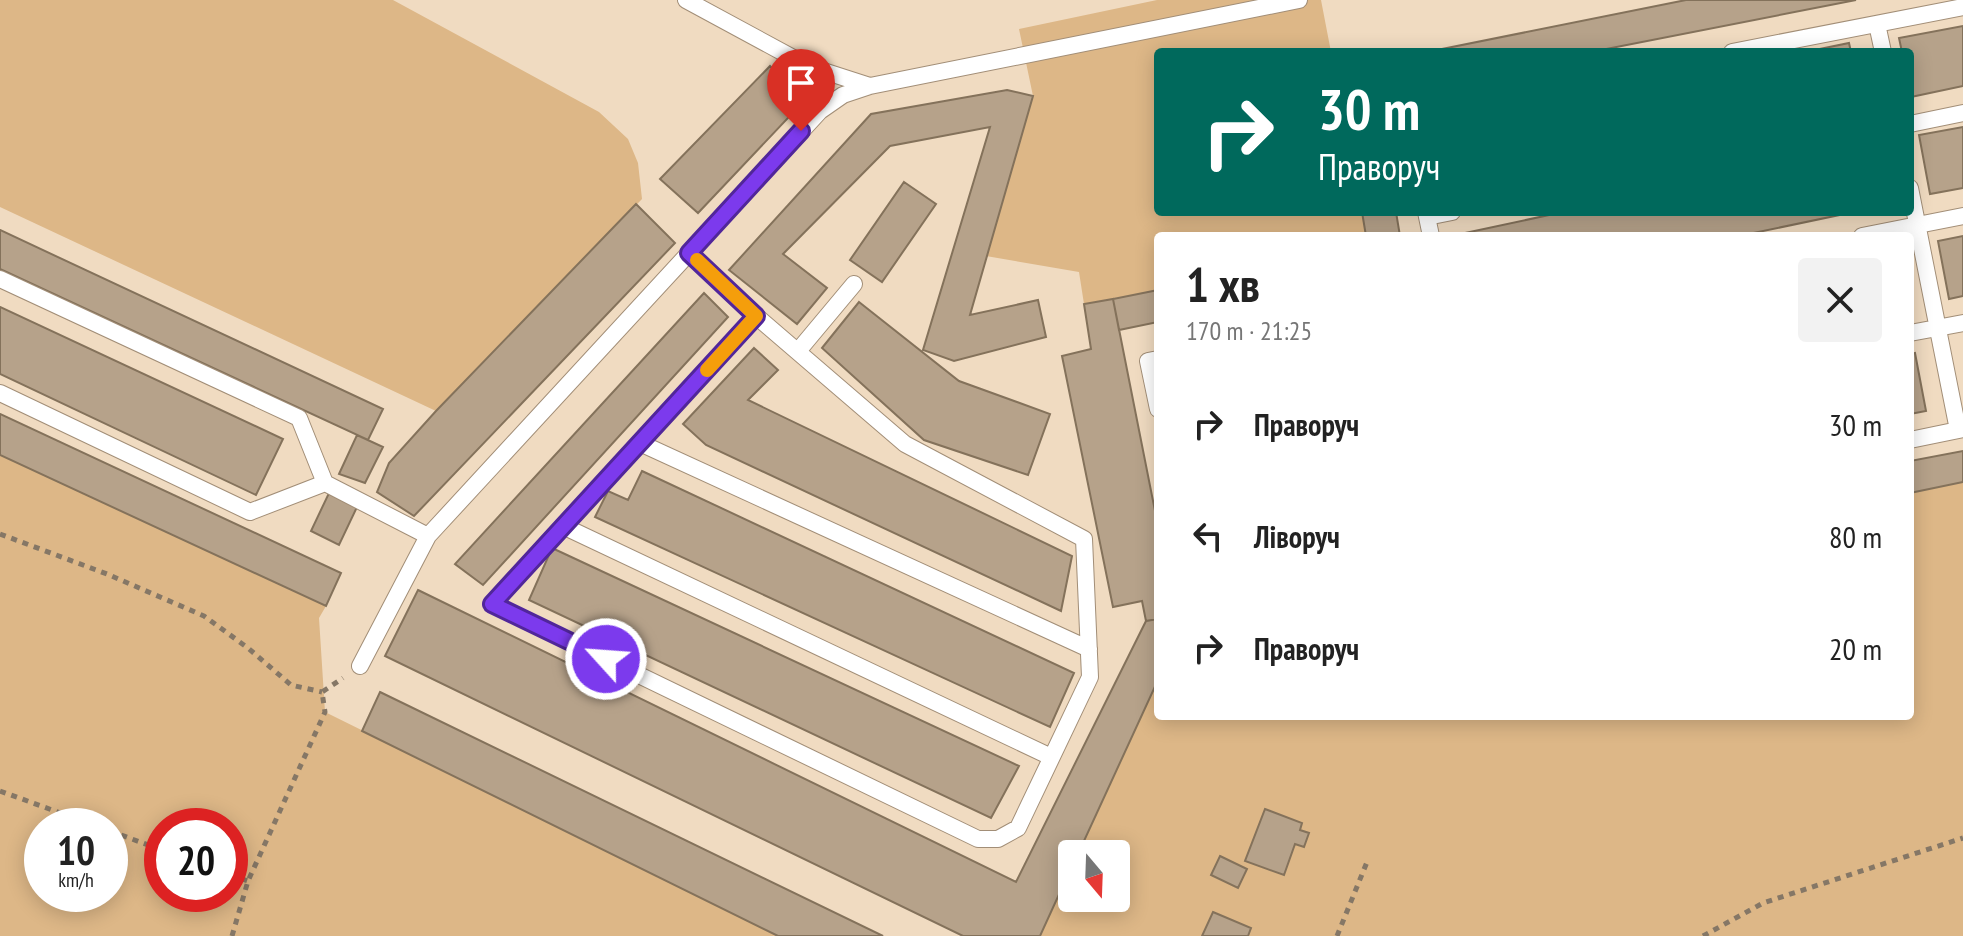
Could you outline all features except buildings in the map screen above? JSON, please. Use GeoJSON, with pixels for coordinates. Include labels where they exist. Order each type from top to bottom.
{"type":"FeatureCollection","features":[{"type":"Feature","properties":{"kind":"lane"},"geometry":{"type":"LineString","coordinates":[[686,0],[808,66],[870,86]]}},
{"type":"Feature","properties":{"kind":"lane"},"geometry":{"type":"LineString","coordinates":[[360,666],[428,536],[820,111],[843,95],[870,86],[1299,0]]}},
{"type":"Feature","properties":{"kind":"lane"},"geometry":{"type":"LineString","coordinates":[[1753,48],[1963,7]]}},
{"type":"Feature","properties":{"kind":"lane"},"geometry":{"type":"LineString","coordinates":[[1877,24],[1882,48]]}},
{"type":"Feature","properties":{"kind":"lane"},"geometry":{"type":"LineString","coordinates":[[1914,123],[1963,113]]}},
{"type":"Feature","properties":{"kind":"lane"},"geometry":{"type":"LineString","coordinates":[[1914,209],[1961,430],[1914,439]]}},
{"type":"Feature","properties":{"kind":"lane"},"geometry":{"type":"LineString","coordinates":[[1882,232],[1963,216]]}},
{"type":"Feature","properties":{"kind":"lane"},"geometry":{"type":"LineString","coordinates":[[689,253],[756,316],[905,444],[1084,539],[1090,677],[1018,828],[998,839],[978,839],[492,604],[756,316]]}},
{"type":"Feature","properties":{"kind":"lane"},"geometry":{"type":"LineString","coordinates":[[0,279],[299,418],[325,483],[428,536]]}},
{"type":"Feature","properties":{"kind":"lane"},"geometry":{"type":"LineString","coordinates":[[798,351],[854,284]]}},
{"type":"Feature","properties":{"kind":"lane"},"geometry":{"type":"LineString","coordinates":[[1914,332],[1963,323]]}},
{"type":"Feature","properties":{"kind":"lane"},"geometry":{"type":"LineString","coordinates":[[1154,360],[1148,361],[1154,390]]}},
{"type":"Feature","properties":{"kind":"lane"},"geometry":{"type":"LineString","coordinates":[[0,393],[250,512],[325,483]]}},
{"type":"Feature","properties":{"kind":"lane"},"geometry":{"type":"LineString","coordinates":[[640,443],[1089,649]]}},
{"type":"Feature","properties":{"kind":"lane"},"geometry":{"type":"LineString","coordinates":[[563,526],[1051,757]]}},
{"type":"Feature","properties":{"kind":"path"},"geometry":{"type":"LineString","coordinates":[[0,534],[107,574],[204,616],[291,685],[322,692],[360,666]]}},
{"type":"Feature","properties":{"kind":"path"},"geometry":{"type":"LineString","coordinates":[[248,881],[325,712],[322,692]]}},
{"type":"Feature","properties":{"kind":"path"},"geometry":{"type":"LineString","coordinates":[[0,791],[47,808]]}},
{"type":"Feature","properties":{"kind":"path"},"geometry":{"type":"LineString","coordinates":[[1703,936],[1763,903],[1963,838]]}},
{"type":"Feature","properties":{"kind":"path"},"geometry":{"type":"LineString","coordinates":[[1337,936],[1367,862]]}},
{"type":"Feature","properties":{"kind":"path"},"geometry":{"type":"LineString","coordinates":[[232,936],[239,912]]}},
{"type":"Feature","properties":{"kind":"shaded area"},"geometry":{"type":"Polygon","coordinates":[[[0,0],[393,0],[599,112],[628,139],[638,163],[642,199],[436,411],[0,207],[0,0]]]}},
{"type":"Feature","properties":{"kind":"shaded area"},"geometry":{"type":"Polygon","coordinates":[[[1157,0],[1321,0],[1330,48],[1154,48],[1154,216],[1363,216],[1365,232],[1154,232],[1154,291],[1084,304],[1079,272],[986,256],[1033,96],[1019,29],[1157,0]]]}},
{"type":"Feature","properties":{"kind":"shaded area"},"geometry":{"type":"Polygon","coordinates":[[[0,455],[326,606],[319,618],[325,712],[778,936],[0,936],[0,455]]]}},
{"type":"Feature","properties":{"kind":"shaded area"},"geometry":{"type":"Polygon","coordinates":[[[1963,482],[1963,936],[1040,936],[1058,897],[1058,912],[1130,912],[1130,840],[1084,840],[1154,689],[1154,720],[1914,720],[1914,492],[1963,482]]]}},
{"type":"Feature","properties":{"kind":"slow traffic"},"geometry":{"type":"LineString","coordinates":[[697,260],[756,316],[707,370]]}},
{"type":"Feature","properties":{"kind":"route"},"geometry":{"type":"LineString","coordinates":[[606,659],[492,604],[756,316],[689,253],[801,131]]}}]}
